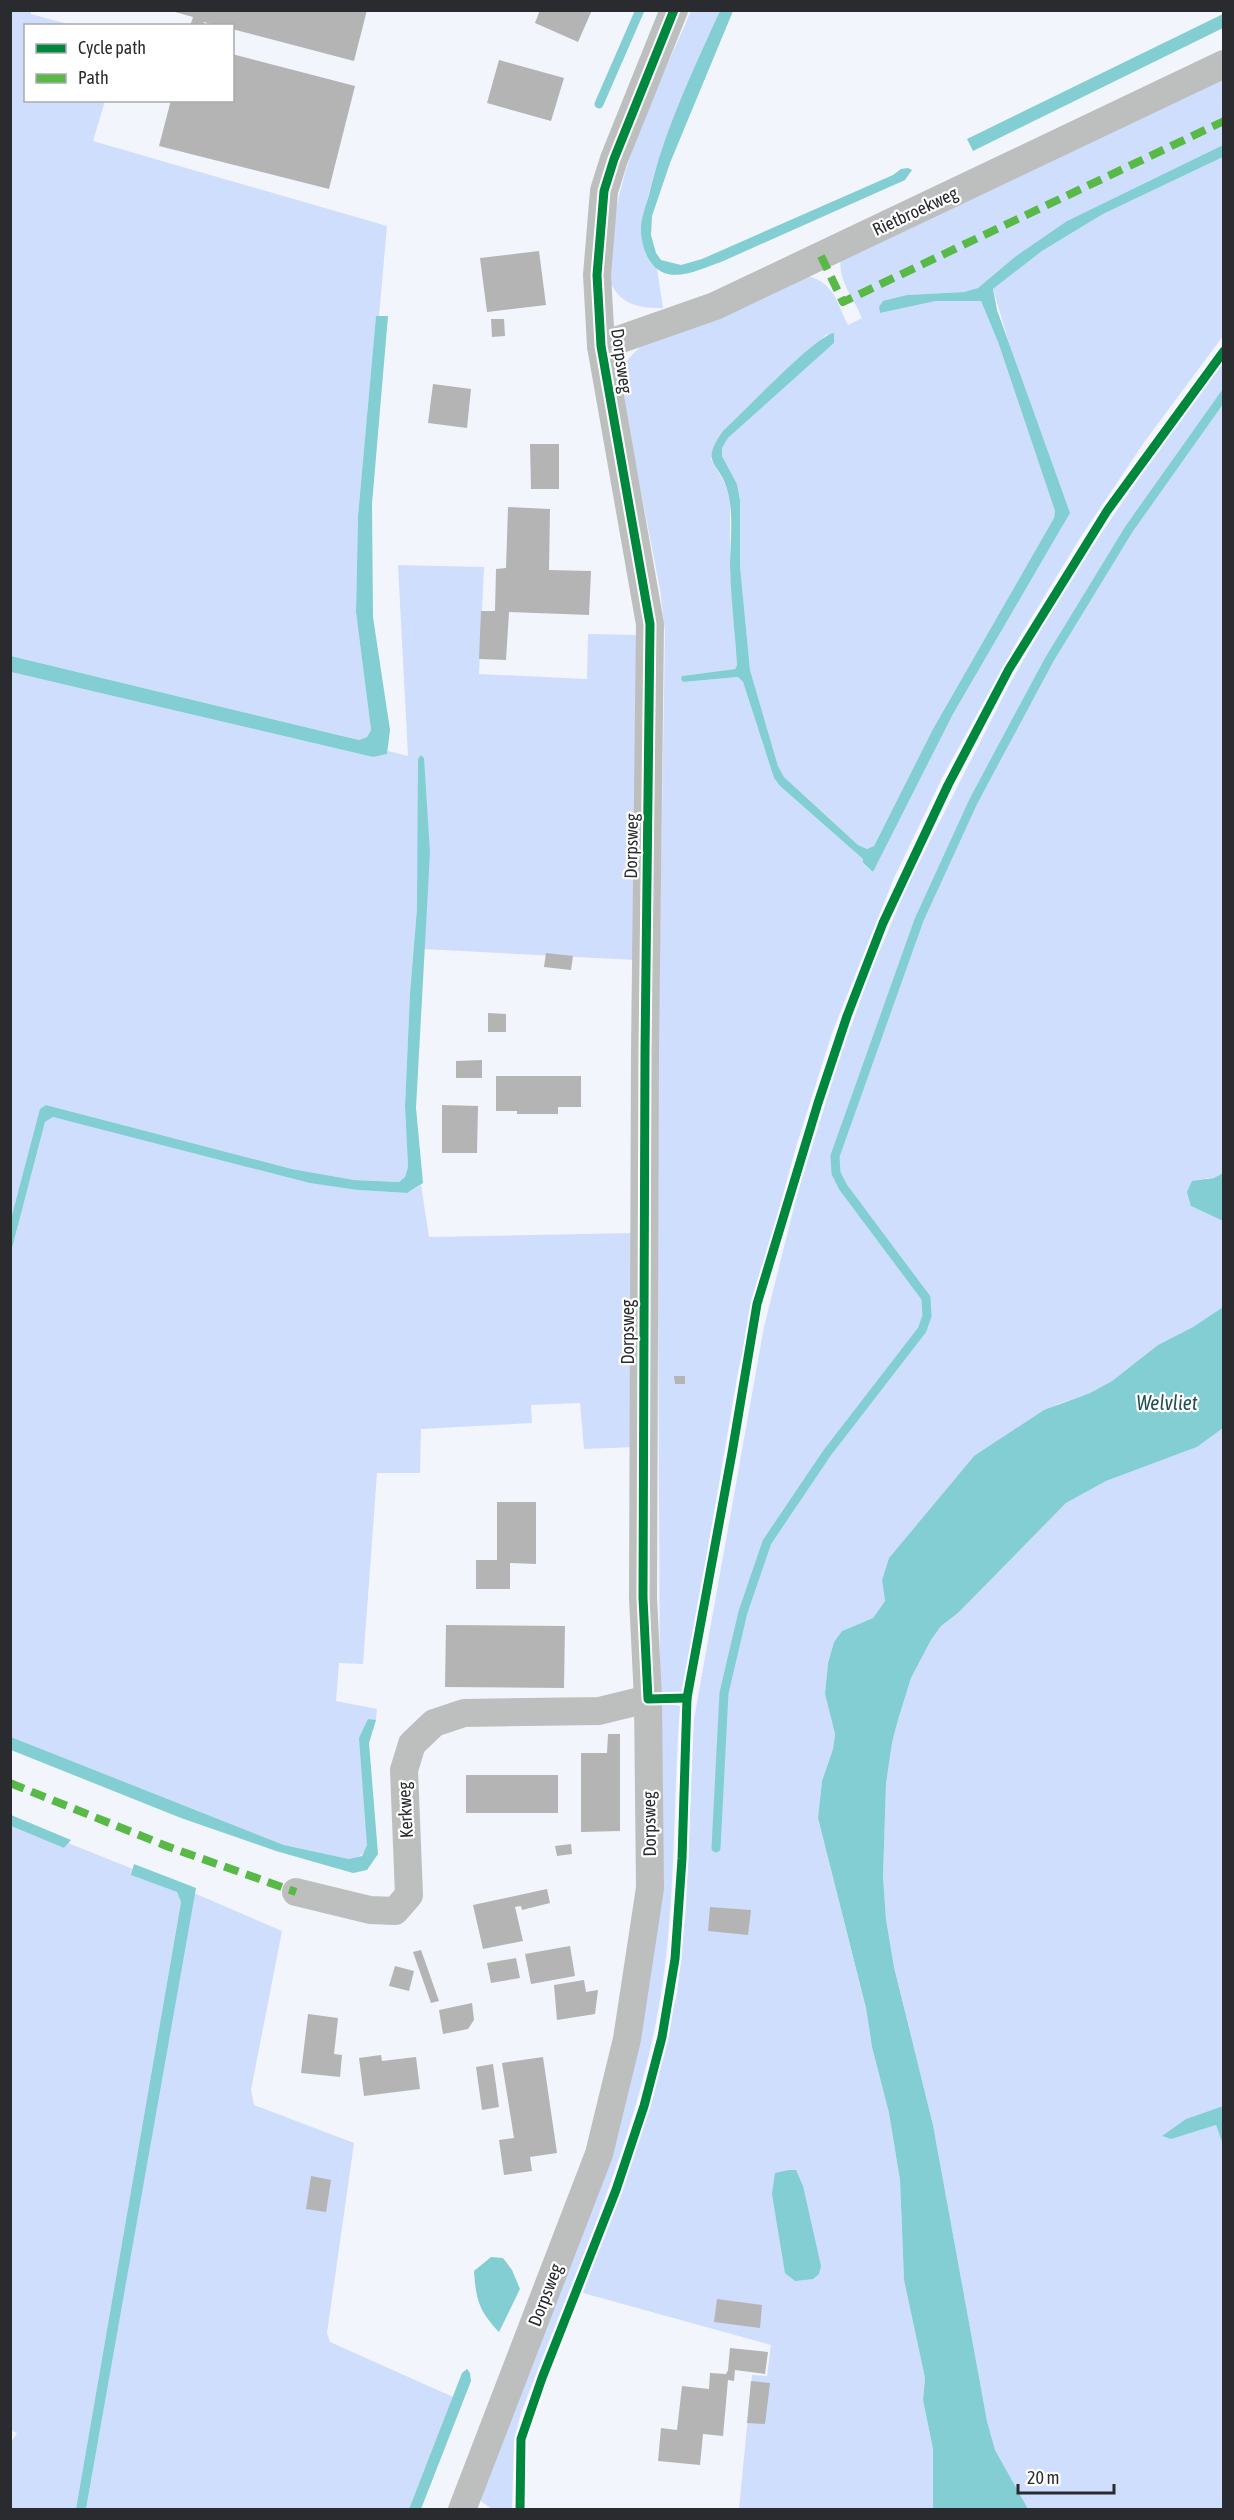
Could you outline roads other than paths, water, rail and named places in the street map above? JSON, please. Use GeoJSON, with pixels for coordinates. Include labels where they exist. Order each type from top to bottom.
{"type":"FeatureCollection","features":[{"type":"Feature","properties":{"kind":"street","name":"Dorpsweg"},"geometry":{"type":"LineString","coordinates":[[462,2510],[599,2154],[627,2039],[650,1888],[648,1699],[643,1574],[650,624],[601,346],[597,275],[604,190],[614,159],[674,10]]}},
{"type":"Feature","properties":{"kind":"street","name":"Rietbroekweg"},"geometry":{"type":"LineString","coordinates":[[601,346],[715,306],[1224,64]]}},
{"type":"Feature","properties":{"kind":"street","name":"Kerkweg"},"geometry":{"type":"LineString","coordinates":[[296,1892],[370,1910],[395,1911],[409,1895],[404,1770],[412,1744],[434,1723],[464,1713],[599,1711],[648,1699]]}},
{"type":"Feature","properties":{"kind":"water"},"geometry":{"type":"Polygon","coordinates":[[[720,11],[733,11],[670,163],[652,216],[651,235],[656,253],[661,260],[681,265],[702,259],[893,175],[901,169],[912,170],[905,180],[721,262],[688,273],[668,274],[661,272],[650,262],[641,233],[642,218],[671,124],[720,11]]]}},
{"type":"Feature","properties":{"kind":"water"},"geometry":{"type":"Polygon","coordinates":[[[1223,14],[1223,28],[973,151],[967,139],[1223,14]]]}},
{"type":"Feature","properties":{"kind":"water"},"geometry":{"type":"Polygon","coordinates":[[[1223,145],[1223,157],[1103,214],[1042,251],[993,289],[997,310],[1070,513],[953,714],[873,872],[863,863],[863,859],[780,786],[774,778],[743,682],[738,677],[683,682],[681,679],[682,676],[735,669],[737,665],[730,567],[731,511],[725,483],[712,458],[716,442],[723,431],[796,360],[825,337],[834,333],[834,343],[728,438],[722,448],[722,456],[737,484],[740,500],[740,566],[750,670],[778,766],[784,777],[858,845],[867,849],[874,846],[933,729],[1054,518],[1055,511],[998,342],[981,301],[936,301],[880,313],[879,307],[883,301],[907,295],[964,292],[978,288],[1016,256],[1067,221],[1223,145]]]}},
{"type":"Feature","properties":{"kind":"water"},"geometry":{"type":"Polygon","coordinates":[[[376,316],[388,316],[372,504],[373,617],[390,730],[387,754],[373,757],[11,672],[11,656],[359,740],[367,737],[371,730],[356,612],[358,516],[376,316]]]}},
{"type":"Feature","properties":{"kind":"water"},"geometry":{"type":"Polygon","coordinates":[[[421,755],[424,758],[430,853],[416,1108],[423,1183],[407,1193],[358,1190],[310,1183],[53,1117],[45,1122],[11,1252],[11,1219],[40,1109],[46,1105],[292,1169],[354,1180],[399,1182],[405,1177],[408,1167],[405,1106],[410,993],[417,908],[418,759],[421,755]]]}},
{"type":"Feature","properties":{"kind":"water"},"geometry":{"type":"Polygon","coordinates":[[[1223,1173],[1223,1221],[1191,1206],[1187,1192],[1192,1181],[1214,1178],[1223,1173]]]}},
{"type":"Feature","properties":{"kind":"water","name":"Welvliet"},"geometry":{"type":"Polygon","coordinates":[[[1223,1307],[1223,1428],[1197,1447],[1106,1481],[1066,1503],[958,1613],[941,1626],[911,1678],[892,1743],[886,1784],[883,1876],[886,1919],[894,1967],[933,2125],[987,2421],[995,2450],[1028,2509],[933,2509],[933,2449],[923,2400],[925,2378],[904,2280],[900,2180],[889,2113],[872,2047],[866,2008],[818,1818],[822,1781],[833,1749],[835,1734],[825,1694],[828,1663],[834,1642],[842,1631],[873,1618],[885,1601],[882,1580],[889,1558],[974,1456],[1044,1410],[1090,1393],[1112,1381],[1158,1345],[1193,1327],[1223,1307]]]}},
{"type":"Feature","properties":{"kind":"water"},"geometry":{"type":"Polygon","coordinates":[[[368,1719],[376,1720],[369,1743],[378,1854],[367,1870],[353,1873],[276,1851],[181,1818],[11,1750],[11,1737],[284,1845],[349,1859],[362,1856],[367,1845],[359,1738],[368,1719]]]}},
{"type":"Feature","properties":{"kind":"water"},"geometry":{"type":"Polygon","coordinates":[[[11,1815],[71,1840],[64,1848],[11,1826],[11,1815]]]}},
{"type":"Feature","properties":{"kind":"water"},"geometry":{"type":"Polygon","coordinates":[[[134,1864],[196,1888],[86,2509],[76,2509],[181,1902],[177,1892],[131,1875],[134,1864]]]}},
{"type":"Feature","properties":{"kind":"water"},"geometry":{"type":"Polygon","coordinates":[[[1223,2106],[1223,2145],[1216,2125],[1171,2139],[1162,2136],[1186,2119],[1223,2106]]]}},
{"type":"Feature","properties":{"kind":"water"},"geometry":{"type":"Polygon","coordinates":[[[796,2170],[803,2186],[821,2266],[819,2274],[813,2279],[795,2281],[785,2273],[772,2194],[775,2173],[796,2170]]]}},
{"type":"Feature","properties":{"kind":"water"},"geometry":{"type":"Polygon","coordinates":[[[491,2257],[503,2258],[512,2270],[520,2289],[499,2332],[483,2311],[475,2281],[474,2271],[491,2257]]]}},
{"type":"Feature","properties":{"kind":"water"},"geometry":{"type":"Polygon","coordinates":[[[467,2369],[471,2381],[421,2509],[409,2509],[462,2373],[467,2369]]]}},
{"type":"Feature","properties":{"kind":"waterway"},"geometry":{"type":"LineString","coordinates":[[599,104],[640,10]]}},
{"type":"Feature","properties":{"kind":"waterway"},"geometry":{"type":"LineString","coordinates":[[716,1848],[724,1693],[743,1612],[767,1542],[827,1453],[922,1330],[927,1316],[926,1298],[843,1187],[836,1173],[835,1156],[919,920],[974,800],[1049,660],[1129,529],[1224,395]]}}]}
